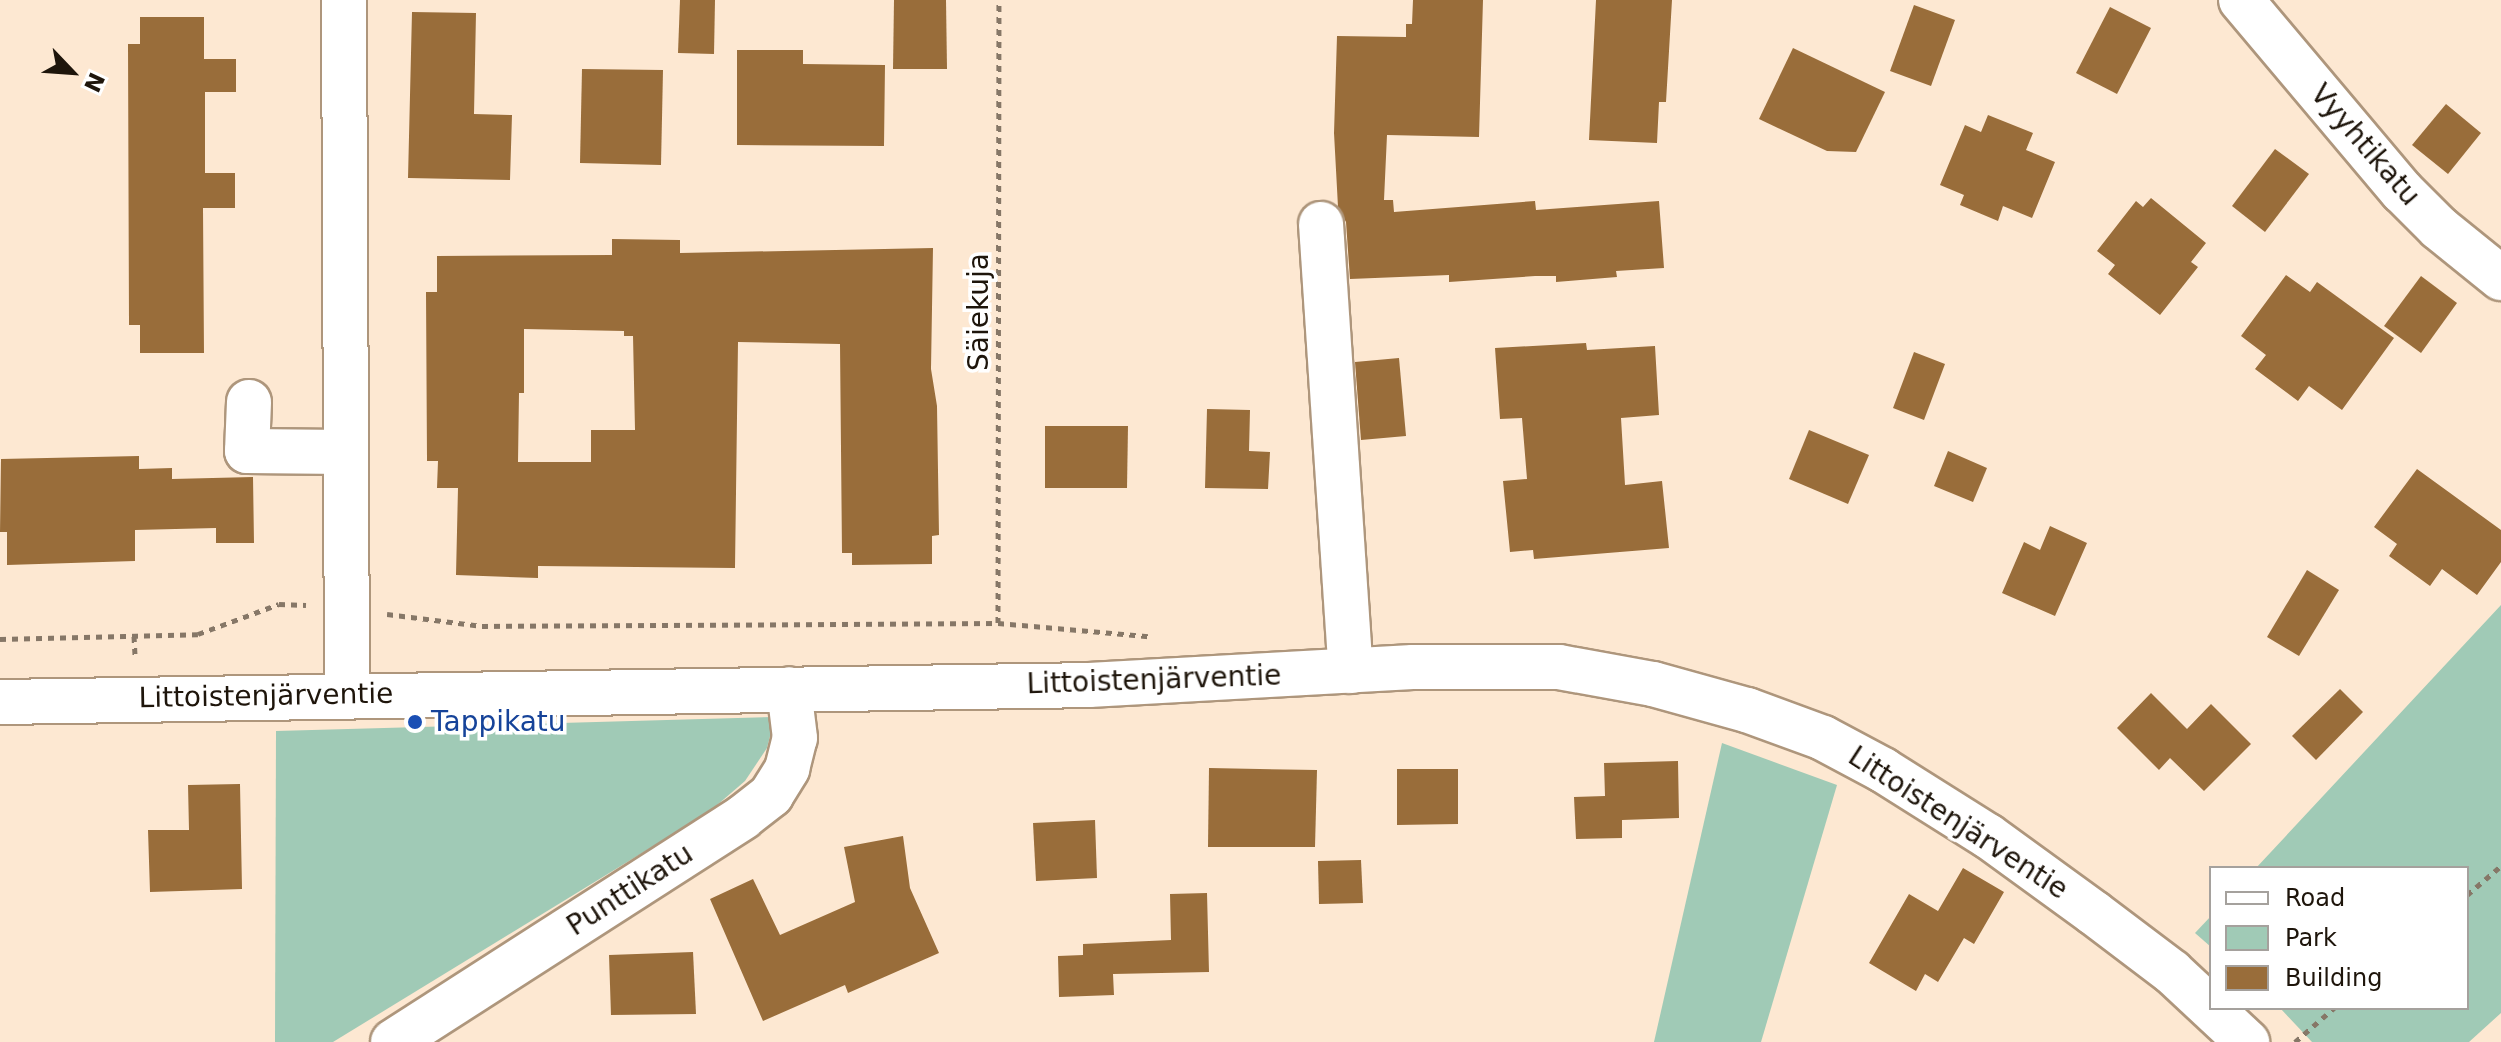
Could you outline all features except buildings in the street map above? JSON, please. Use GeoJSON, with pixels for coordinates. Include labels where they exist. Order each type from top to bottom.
{"type":"FeatureCollection","features":[{"type":"Feature","properties":{"kind":"street"},"geometry":{"type":"LineString","coordinates":[[344,0],[347,694]]}},
{"type":"Feature","properties":{"kind":"street","name":"Vyyhtikatu"},"geometry":{"type":"LineString","coordinates":[[2241,0],[2402,191],[2439,228],[2501,278]]}},
{"type":"Feature","properties":{"kind":"street"},"geometry":{"type":"LineString","coordinates":[[1321,224],[1351,671]]}},
{"type":"Feature","properties":{"kind":"street"},"geometry":{"type":"LineString","coordinates":[[249,402],[247,451],[345,452]]}},
{"type":"Feature","properties":{"kind":"street","name":"Littoistenjärventie"},"geometry":{"type":"LineString","coordinates":[[0,702],[347,694],[1089,685],[1351,671],[1559,667],[1653,684],[1747,710],[1823,738],[1883,770],[1988,836],[2172,972],[2209,1007]]}},
{"type":"Feature","properties":{"kind":"street","name":"Punttikatu"},"geometry":{"type":"LineString","coordinates":[[393,1042],[731,825],[771,795],[787,769],[795,738],[789,689]]}},
{"type":"Feature","properties":{"kind":"street","name":"Littoistenjärventie"},"geometry":{"type":"LineString","coordinates":[[2213,1010],[2247,1042]]}},
{"type":"Feature","properties":{"kind":"path","name":"Säiekuja"},"geometry":{"type":"LineString","coordinates":[[998,623],[999,0]]}},
{"type":"Feature","properties":{"kind":"path"},"geometry":{"type":"LineString","coordinates":[[0,639],[198,634],[279,604],[482,626],[998,623],[1163,637]]}},
{"type":"Feature","properties":{"kind":"path"},"geometry":{"type":"LineString","coordinates":[[134,636],[135,662]]}},
{"type":"Feature","properties":{"kind":"path"},"geometry":{"type":"LineString","coordinates":[[2469,893],[2501,866]]}},
{"type":"Feature","properties":{"kind":"path"},"geometry":{"type":"LineString","coordinates":[[2295,1042],[2332,1010]]}},
{"type":"Feature","properties":{"kind":"green space"},"geometry":{"type":"Polygon","coordinates":[[[2501,605],[2501,1013],[2469,1042],[2312,1042],[2282,1010],[2469,1010],[2469,866],[2258,866],[2501,605]]]}},
{"type":"Feature","properties":{"kind":"green space"},"geometry":{"type":"Polygon","coordinates":[[[775,717],[767,748],[745,781],[709,812],[333,1042],[275,1042],[276,731],[775,717]]]}},
{"type":"Feature","properties":{"kind":"green space"},"geometry":{"type":"Polygon","coordinates":[[[1722,743],[1837,785],[1761,1042],[1654,1042],[1722,743]]]}},
{"type":"Feature","properties":{"kind":"green space"},"geometry":{"type":"Polygon","coordinates":[[[2209,918],[2209,945],[2195,933],[2209,918]]]}},
{"type":"Feature","properties":{"kind":"place","name":"Tappikatu"},"geometry":{"type":"Point","coordinates":[415,722]}}]}
